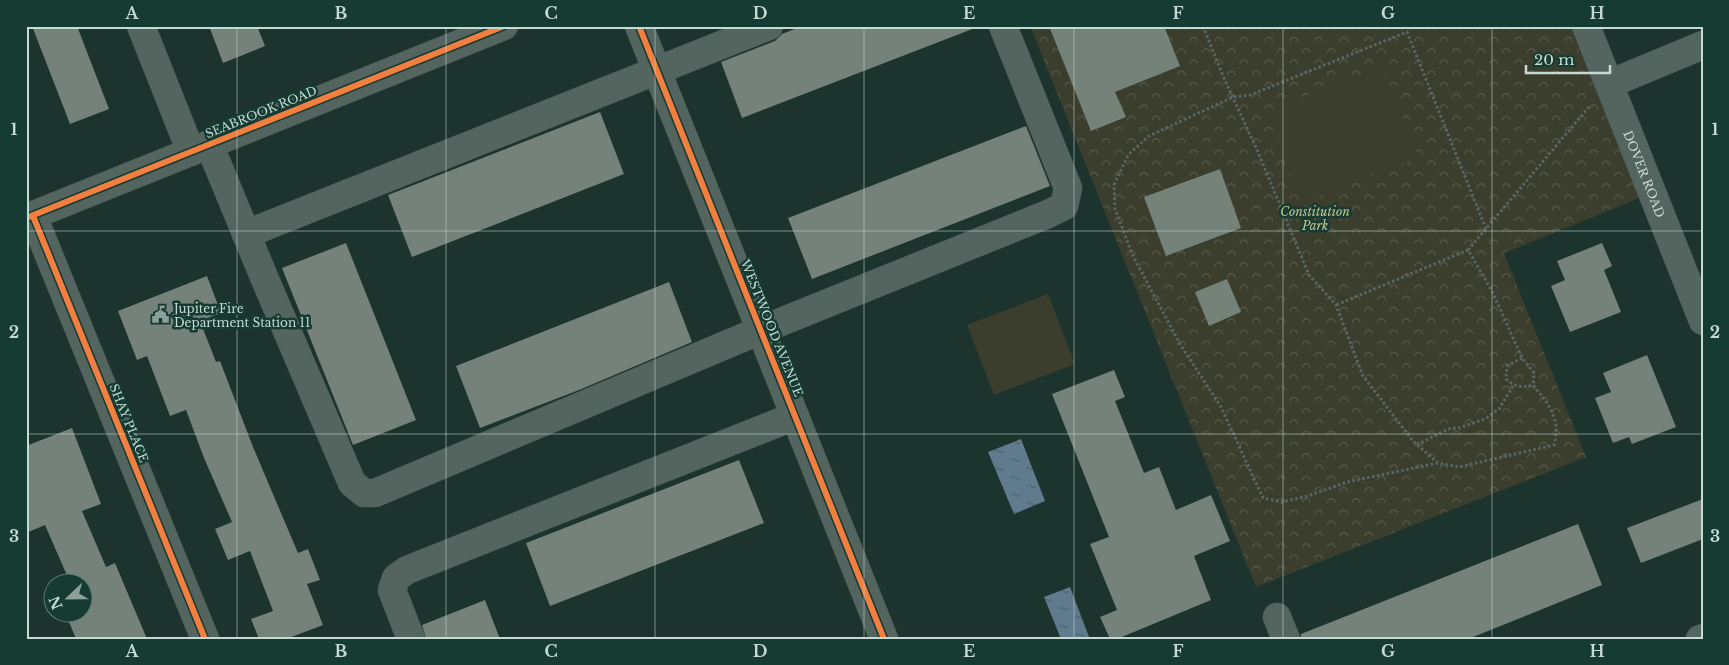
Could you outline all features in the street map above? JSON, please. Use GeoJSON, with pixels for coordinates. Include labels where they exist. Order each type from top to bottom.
{"type":"FeatureCollection","features":[{"type":"Feature","properties":{"kind":"street"},"geometry":{"type":"LineString","coordinates":[[141,26],[200,148],[246,234],[352,483],[364,493],[375,493],[760,330],[1064,206],[1068,188],[1003,26]]}},
{"type":"Feature","properties":{"kind":"street","name":"WESTWOOD AVENUE"},"geometry":{"type":"LineString","coordinates":[[638,26],[884,639]]}},
{"type":"Feature","properties":{"kind":"street"},"geometry":{"type":"LineString","coordinates":[[246,234],[657,72],[768,26]]}},
{"type":"Feature","properties":{"kind":"street","name":"DOVER ROAD"},"geometry":{"type":"LineString","coordinates":[[1586,26],[1703,321]]}},
{"type":"Feature","properties":{"kind":"street","name":"SEABROOK ROAD"},"geometry":{"type":"LineString","coordinates":[[30,217],[501,27]]}},
{"type":"Feature","properties":{"kind":"street"},"geometry":{"type":"LineString","coordinates":[[1609,84],[1703,45]]}},
{"type":"Feature","properties":{"kind":"street","name":"SHAY PLACE"},"geometry":{"type":"LineString","coordinates":[[30,217],[205,639]]}},
{"type":"Feature","properties":{"kind":"street"},"geometry":{"type":"LineString","coordinates":[[411,639],[392,590],[396,578],[407,570],[795,416]]}},
{"type":"Feature","properties":{"kind":"path"},"geometry":{"type":"LineString","coordinates":[[1203,26],[1309,275],[1336,305],[1363,376],[1418,445],[1438,463]]}},
{"type":"Feature","properties":{"kind":"path"},"geometry":{"type":"LineString","coordinates":[[1468,250],[1492,291],[1522,358],[1534,373],[1533,385],[1550,406],[1557,431],[1554,445],[1460,467],[1438,463],[1347,482],[1308,496],[1282,502],[1263,498],[1221,407],[1180,344],[1133,256],[1114,210],[1114,185],[1128,155],[1149,136],[1233,97],[1250,95],[1407,32],[1486,229]]}},
{"type":"Feature","properties":{"kind":"path"},"geometry":{"type":"LineString","coordinates":[[1336,305],[1468,250],[1609,84]]}},
{"type":"Feature","properties":{"kind":"path"},"geometry":{"type":"LineString","coordinates":[[1522,358],[1507,366],[1506,380],[1513,386],[1524,387],[1533,385]]}},
{"type":"Feature","properties":{"kind":"path"},"geometry":{"type":"LineString","coordinates":[[1418,445],[1448,429],[1459,428],[1485,419],[1499,409],[1513,386]]}},
{"type":"Feature","properties":{"kind":"green space","name":"Constitution Park"},"geometry":{"type":"Polygon","coordinates":[[[1030,26],[1580,26],[1647,195],[1504,253],[1586,457],[1256,587],[1030,26]]]}},
{"type":"Feature","properties":{"kind":"green space"},"geometry":{"type":"Polygon","coordinates":[[[1382,66],[1418,157],[1302,203],[1266,111],[1382,66]]]}},
{"type":"Feature","properties":{"kind":"green space"},"geometry":{"type":"Polygon","coordinates":[[[1048,294],[1075,364],[994,395],[967,325],[1048,294]]]}},
{"type":"Feature","properties":{"kind":"water"},"geometry":{"type":"Polygon","coordinates":[[[1021,439],[1045,501],[1014,514],[988,452],[1021,439]]]}},
{"type":"Feature","properties":{"kind":"water"},"geometry":{"type":"Polygon","coordinates":[[[1070,587],[1089,637],[1083,639],[1061,639],[1044,597],[1070,587]]]}},
{"type":"Feature","properties":{"kind":"building"},"geometry":{"type":"Polygon","coordinates":[[[32,26],[77,26],[109,109],[70,124],[32,26]]]}},
{"type":"Feature","properties":{"kind":"building"},"geometry":{"type":"Polygon","coordinates":[[[209,26],[257,26],[265,46],[223,63],[209,26]]]}},
{"type":"Feature","properties":{"kind":"building"},"geometry":{"type":"Polygon","coordinates":[[[802,26],[975,26],[975,28],[742,118],[721,62],[775,41],[782,34],[802,26]]]}},
{"type":"Feature","properties":{"kind":"building"},"geometry":{"type":"Polygon","coordinates":[[[1049,26],[1164,26],[1180,66],[1115,92],[1126,117],[1091,131],[1049,26]]]}},
{"type":"Feature","properties":{"kind":"building"},"geometry":{"type":"Polygon","coordinates":[[[600,112],[624,174],[412,257],[388,195],[600,112]]]}},
{"type":"Feature","properties":{"kind":"building"},"geometry":{"type":"Polygon","coordinates":[[[1026,126],[1050,186],[812,279],[788,218],[1026,126]]]}},
{"type":"Feature","properties":{"kind":"building"},"geometry":{"type":"Polygon","coordinates":[[[1220,169],[1241,228],[1166,256],[1144,197],[1220,169]]]}},
{"type":"Feature","properties":{"kind":"building"},"geometry":{"type":"Polygon","coordinates":[[[346,243],[416,420],[353,445],[282,268],[346,243]]]}},
{"type":"Feature","properties":{"kind":"building"},"geometry":{"type":"Polygon","coordinates":[[[1602,243],[1612,266],[1604,270],[1621,312],[1570,332],[1551,286],[1565,280],[1557,261],[1602,243]]]}},
{"type":"Feature","properties":{"kind":"building"},"geometry":{"type":"Polygon","coordinates":[[[207,276],[221,313],[200,321],[216,362],[220,361],[253,447],[298,553],[308,549],[320,580],[307,584],[323,625],[286,639],[259,639],[251,619],[273,611],[250,551],[228,560],[215,529],[232,522],[204,458],[186,410],[170,416],[147,356],[137,360],[118,311],[207,276]]]}},
{"type":"Feature","properties":{"kind":"building"},"geometry":{"type":"Polygon","coordinates":[[[1227,279],[1241,312],[1209,326],[1195,292],[1227,279]]]}},
{"type":"Feature","properties":{"kind":"building"},"geometry":{"type":"Polygon","coordinates":[[[669,282],[692,342],[579,390],[480,428],[456,366],[669,282]]]}},
{"type":"Feature","properties":{"kind":"building"},"geometry":{"type":"Polygon","coordinates":[[[1647,355],[1676,427],[1632,444],[1629,437],[1613,443],[1595,398],[1611,392],[1603,373],[1647,355]]]}},
{"type":"Feature","properties":{"kind":"building"},"geometry":{"type":"Polygon","coordinates":[[[1114,370],[1125,397],[1115,401],[1144,473],[1159,467],[1176,510],[1211,495],[1230,541],[1194,556],[1211,600],[1117,639],[1110,639],[1100,617],[1117,610],[1090,544],[1109,537],[1052,394],[1114,370]]]}},
{"type":"Feature","properties":{"kind":"building"},"geometry":{"type":"Polygon","coordinates":[[[72,428],[101,504],[82,511],[106,567],[115,563],[147,639],[76,639],[69,622],[92,622],[92,572],[66,572],[45,525],[26,533],[26,446],[72,428]]]}},
{"type":"Feature","properties":{"kind":"building"},"geometry":{"type":"Polygon","coordinates":[[[739,460],[764,523],[550,606],[526,543],[739,460]]]}},
{"type":"Feature","properties":{"kind":"building"},"geometry":{"type":"Polygon","coordinates":[[[1703,499],[1703,539],[1641,563],[1627,528],[1703,499]]]}},
{"type":"Feature","properties":{"kind":"building"},"geometry":{"type":"Polygon","coordinates":[[[1578,524],[1602,585],[1468,639],[1301,639],[1301,634],[1578,524]]]}},
{"type":"Feature","properties":{"kind":"building"},"geometry":{"type":"Polygon","coordinates":[[[485,600],[500,639],[426,639],[422,625],[485,600]]]}},
{"type":"Feature","properties":{"kind":"cycle path"},"geometry":{"type":"LineString","coordinates":[[26,218],[504,26]]}},
{"type":"Feature","properties":{"kind":"cycle path"},"geometry":{"type":"LineString","coordinates":[[639,26],[884,639]]}},
{"type":"Feature","properties":{"kind":"cycle path"},"geometry":{"type":"LineString","coordinates":[[33,216],[205,639]]}},
{"type":"Feature","properties":{"kind":"place","name":"Jupiter Fire Department Station 11"},"geometry":{"type":"Point","coordinates":[160,315]}}]}
